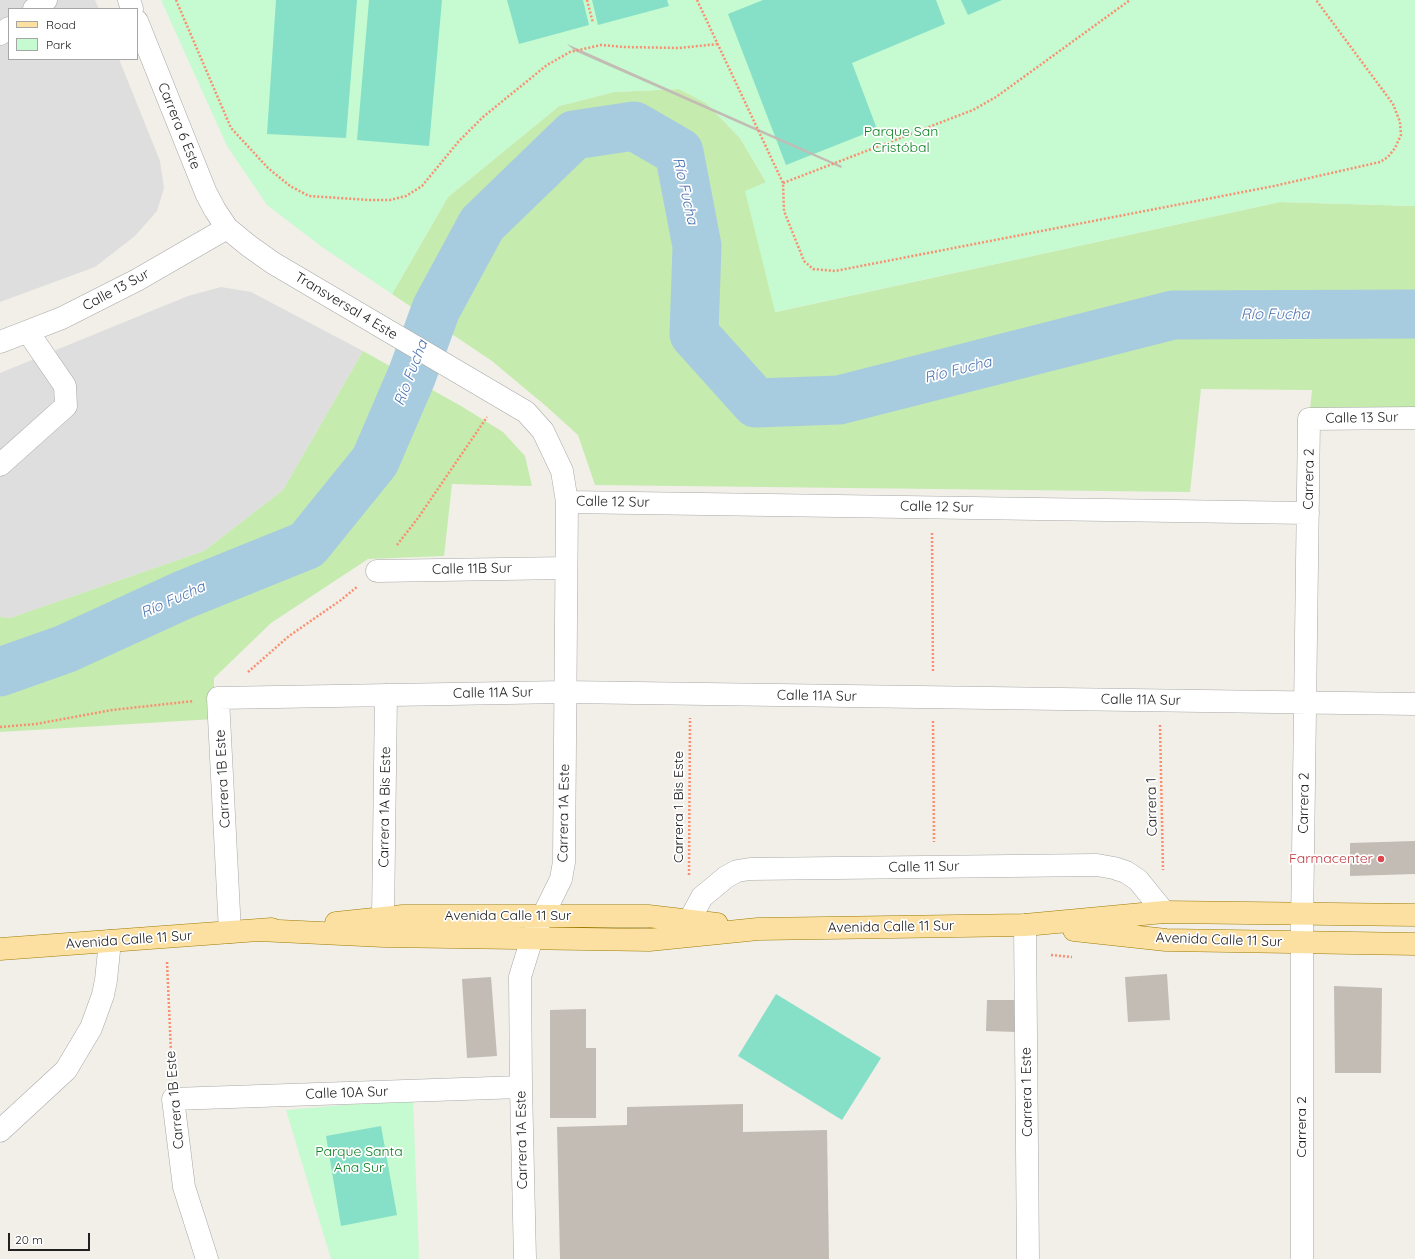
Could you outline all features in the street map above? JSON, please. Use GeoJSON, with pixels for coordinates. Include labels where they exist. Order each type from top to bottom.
{"type":"FeatureCollection","features":[{"type":"Feature","properties":{"kind":"main road","name":"Avenida Calle 11 Sur"},"geometry":{"type":"LineString","coordinates":[[258,930],[384,936],[649,940],[758,930],[1025,925],[1164,912],[1415,915]]}},
{"type":"Feature","properties":{"kind":"main road","name":"Avenida Calle 11 Sur"},"geometry":{"type":"LineString","coordinates":[[0,949],[258,930],[403,916],[648,916],[758,930]]}},
{"type":"Feature","properties":{"kind":"main road","name":"Avenida Calle 11 Sur"},"geometry":{"type":"LineString","coordinates":[[1025,925],[1166,940],[1415,944]]}},
{"type":"Feature","properties":{"kind":"street"},"geometry":{"type":"LineString","coordinates":[[35,8],[46,0]]}},
{"type":"Feature","properties":{"kind":"street","name":"Carrera 6 Este"},"geometry":{"type":"LineString","coordinates":[[138,23],[206,192],[215,210],[227,228]]}},
{"type":"Feature","properties":{"kind":"street","name":"Calle 13 Sur"},"geometry":{"type":"LineString","coordinates":[[0,342],[62,318],[137,280],[227,228]]}},
{"type":"Feature","properties":{"kind":"street","name":"Transversal 4 Este"},"geometry":{"type":"LineString","coordinates":[[227,228],[273,263],[526,412],[543,431],[562,471],[567,502]]}},
{"type":"Feature","properties":{"kind":"street"},"geometry":{"type":"LineString","coordinates":[[0,465],[66,406],[65,386],[28,332]]}},
{"type":"Feature","properties":{"kind":"street","name":"Calle 13 Sur"},"geometry":{"type":"LineString","coordinates":[[1309,419],[1415,418]]}},
{"type":"Feature","properties":{"kind":"street","name":"Carrera 2"},"geometry":{"type":"LineString","coordinates":[[1302,1259],[1302,914],[1309,419]]}},
{"type":"Feature","properties":{"kind":"street","name":"Calle 12 Sur"},"geometry":{"type":"LineString","coordinates":[[567,502],[1308,513]]}},
{"type":"Feature","properties":{"kind":"street","name":"Carrera 1A Este"},"geometry":{"type":"LineString","coordinates":[[525,1259],[520,1087],[520,977],[532,938],[561,879],[563,870],[567,502]]}},
{"type":"Feature","properties":{"kind":"street","name":"Calle 11B Sur"},"geometry":{"type":"LineString","coordinates":[[377,571],[566,568]]}},
{"type":"Feature","properties":{"kind":"street","name":"Calle 11A Sur"},"geometry":{"type":"LineString","coordinates":[[218,698],[565,692],[1415,704]]}},
{"type":"Feature","properties":{"kind":"street","name":"Carrera 1A Bis Este"},"geometry":{"type":"LineString","coordinates":[[383,919],[386,695]]}},
{"type":"Feature","properties":{"kind":"street","name":"Carrera 1B Este"},"geometry":{"type":"LineString","coordinates":[[218,698],[230,932]]}},
{"type":"Feature","properties":{"kind":"street","name":"Calle 11 Sur"},"geometry":{"type":"LineString","coordinates":[[689,921],[702,897],[726,877],[737,871],[750,869],[1097,865],[1126,872],[1138,880],[1164,912]]}},
{"type":"Feature","properties":{"kind":"street","name":"Carrera 1 Este"},"geometry":{"type":"LineString","coordinates":[[1025,925],[1028,1259]]}},
{"type":"Feature","properties":{"kind":"street"},"geometry":{"type":"LineString","coordinates":[[0,1131],[66,1070],[91,1028],[106,980],[110,941]]}},
{"type":"Feature","properties":{"kind":"street","name":"Calle 10A Sur"},"geometry":{"type":"LineString","coordinates":[[173,1099],[520,1087]]}},
{"type":"Feature","properties":{"kind":"street","name":"Carrera 1B Este"},"geometry":{"type":"LineString","coordinates":[[173,1099],[184,1187],[207,1259]]}},
{"type":"Feature","properties":{"kind":"path"},"geometry":{"type":"LineString","coordinates":[[176,0],[231,128],[268,168],[290,186],[309,196],[369,200],[390,200],[406,196],[422,186],[459,141],[483,117],[547,65],[570,52],[601,45],[679,48],[718,44]]}},
{"type":"Feature","properties":{"kind":"path"},"geometry":{"type":"LineString","coordinates":[[587,0],[593,23]]}},
{"type":"Feature","properties":{"kind":"path"},"geometry":{"type":"LineString","coordinates":[[697,0],[783,183],[784,212],[804,261],[813,269],[835,271],[1274,186],[1380,162],[1388,157],[1395,148],[1401,135],[1400,122],[1393,104],[1316,0]]}},
{"type":"Feature","properties":{"kind":"path"},"geometry":{"type":"LineString","coordinates":[[783,183],[972,110],[996,97],[1130,0]]}},
{"type":"Feature","properties":{"kind":"path"},"geometry":{"type":"LineString","coordinates":[[248,672],[289,636],[341,600],[377,571],[418,518],[466,449],[500,396]]}},
{"type":"Feature","properties":{"kind":"path","name":"Carrera 1 Bis Este"},"geometry":{"type":"LineString","coordinates":[[689,881],[690,694]]}},
{"type":"Feature","properties":{"kind":"path"},"geometry":{"type":"LineString","coordinates":[[0,727],[36,724],[112,710],[218,698]]}},
{"type":"Feature","properties":{"kind":"path","name":"Carrera 1"},"geometry":{"type":"LineString","coordinates":[[1160,701],[1164,912]]}},
{"type":"Feature","properties":{"kind":"path","name":"Carrera 1B Este"},"geometry":{"type":"LineString","coordinates":[[166,937],[173,1099]]}},
{"type":"Feature","properties":{"kind":"shaded area"},"geometry":{"type":"Polygon","coordinates":[[[0,0],[95,0],[99,8],[8,8],[8,60],[119,60],[160,161],[164,188],[157,211],[135,236],[95,267],[0,302],[0,0]]]}},
{"type":"Feature","properties":{"kind":"shaded area"},"geometry":{"type":"Polygon","coordinates":[[[221,287],[251,292],[363,351],[283,490],[204,551],[10,618],[0,617],[0,373],[188,296],[221,287]]]}},
{"type":"Feature","properties":{"kind":"green space","name":"Parque San Cristóbal"},"geometry":{"type":"Polygon","coordinates":[[[161,0],[1415,0],[1415,206],[1280,202],[775,312],[745,191],[766,182],[740,138],[706,103],[679,89],[614,92],[559,106],[448,197],[392,294],[322,247],[267,205],[227,146],[161,0]]]}},
{"type":"Feature","properties":{"kind":"green space"},"geometry":{"type":"Polygon","coordinates":[[[276,0],[357,0],[346,138],[267,134],[276,0]]]}},
{"type":"Feature","properties":{"kind":"green space"},"geometry":{"type":"Polygon","coordinates":[[[369,0],[442,0],[429,146],[357,140],[369,0]]]}},
{"type":"Feature","properties":{"kind":"green space"},"geometry":{"type":"Polygon","coordinates":[[[507,0],[583,0],[589,25],[519,44],[507,0]]]}},
{"type":"Feature","properties":{"kind":"green space"},"geometry":{"type":"Polygon","coordinates":[[[592,0],[667,0],[669,6],[598,25],[592,0]]]}},
{"type":"Feature","properties":{"kind":"green space"},"geometry":{"type":"Polygon","coordinates":[[[763,0],[936,0],[945,24],[852,63],[877,129],[786,165],[728,14],[763,0]]]}},
{"type":"Feature","properties":{"kind":"green space"},"geometry":{"type":"Polygon","coordinates":[[[961,0],[1002,0],[968,15],[961,0]]]}},
{"type":"Feature","properties":{"kind":"green space"},"geometry":{"type":"Polygon","coordinates":[[[679,89],[706,103],[740,138],[766,182],[776,312],[1280,202],[1415,206],[1415,418],[1309,419],[1312,390],[1201,389],[1190,492],[595,485],[578,435],[492,361],[392,294],[448,197],[559,106],[614,92],[679,89]]]}},
{"type":"Feature","properties":{"kind":"green space"},"geometry":{"type":"Polygon","coordinates":[[[363,351],[461,406],[503,432],[525,456],[532,486],[452,484],[444,556],[368,559],[271,623],[214,678],[214,719],[0,732],[0,617],[10,618],[204,551],[283,490],[363,351]]]}},
{"type":"Feature","properties":{"kind":"green space"},"geometry":{"type":"Polygon","coordinates":[[[776,994],[881,1058],[842,1120],[738,1056],[776,994]]]}},
{"type":"Feature","properties":{"kind":"green space","name":"Parque Santa Ana Sur"},"geometry":{"type":"Polygon","coordinates":[[[413,1099],[419,1259],[331,1259],[286,1110],[413,1099]]]}},
{"type":"Feature","properties":{"kind":"green space"},"geometry":{"type":"Polygon","coordinates":[[[381,1126],[397,1215],[341,1226],[326,1136],[381,1126]]]}},
{"type":"Feature","properties":{"kind":"building"},"geometry":{"type":"Polygon","coordinates":[[[567,44],[842,166],[841,168],[575,51],[567,44]]]}},
{"type":"Feature","properties":{"kind":"building","name":"Farmacenter"},"geometry":{"type":"Polygon","coordinates":[[[1415,841],[1415,874],[1350,876],[1350,843],[1415,841]]]}},
{"type":"Feature","properties":{"kind":"building"},"geometry":{"type":"Polygon","coordinates":[[[1167,974],[1170,1020],[1128,1022],[1125,977],[1167,974]]]}},
{"type":"Feature","properties":{"kind":"building"},"geometry":{"type":"Polygon","coordinates":[[[491,977],[497,1056],[467,1058],[462,979],[491,977]]]}},
{"type":"Feature","properties":{"kind":"building"},"geometry":{"type":"Polygon","coordinates":[[[1334,986],[1382,988],[1381,1073],[1335,1073],[1334,986]]]}},
{"type":"Feature","properties":{"kind":"building"},"geometry":{"type":"Polygon","coordinates":[[[987,1000],[1018,1000],[1017,1032],[986,1031],[987,1000]]]}},
{"type":"Feature","properties":{"kind":"building"},"geometry":{"type":"Polygon","coordinates":[[[586,1009],[586,1048],[596,1048],[596,1118],[550,1118],[550,1010],[586,1009]]]}},
{"type":"Feature","properties":{"kind":"building"},"geometry":{"type":"Polygon","coordinates":[[[743,1104],[743,1132],[827,1130],[829,1259],[560,1259],[557,1127],[627,1125],[627,1107],[743,1104]]]}},
{"type":"Feature","properties":{"kind":"waterway","name":"Río Fucha"},"geometry":{"type":"LineString","coordinates":[[0,672],[65,649],[183,595],[307,545],[375,461],[412,375],[436,309],[482,224],[574,135],[634,126],[679,152],[697,246],[694,334],[756,403],[839,400],[1173,315],[1415,314]]}},
{"type":"Feature","properties":{"kind":"place","name":"Farmacenter"},"geometry":{"type":"Point","coordinates":[1381,859]}}]}
